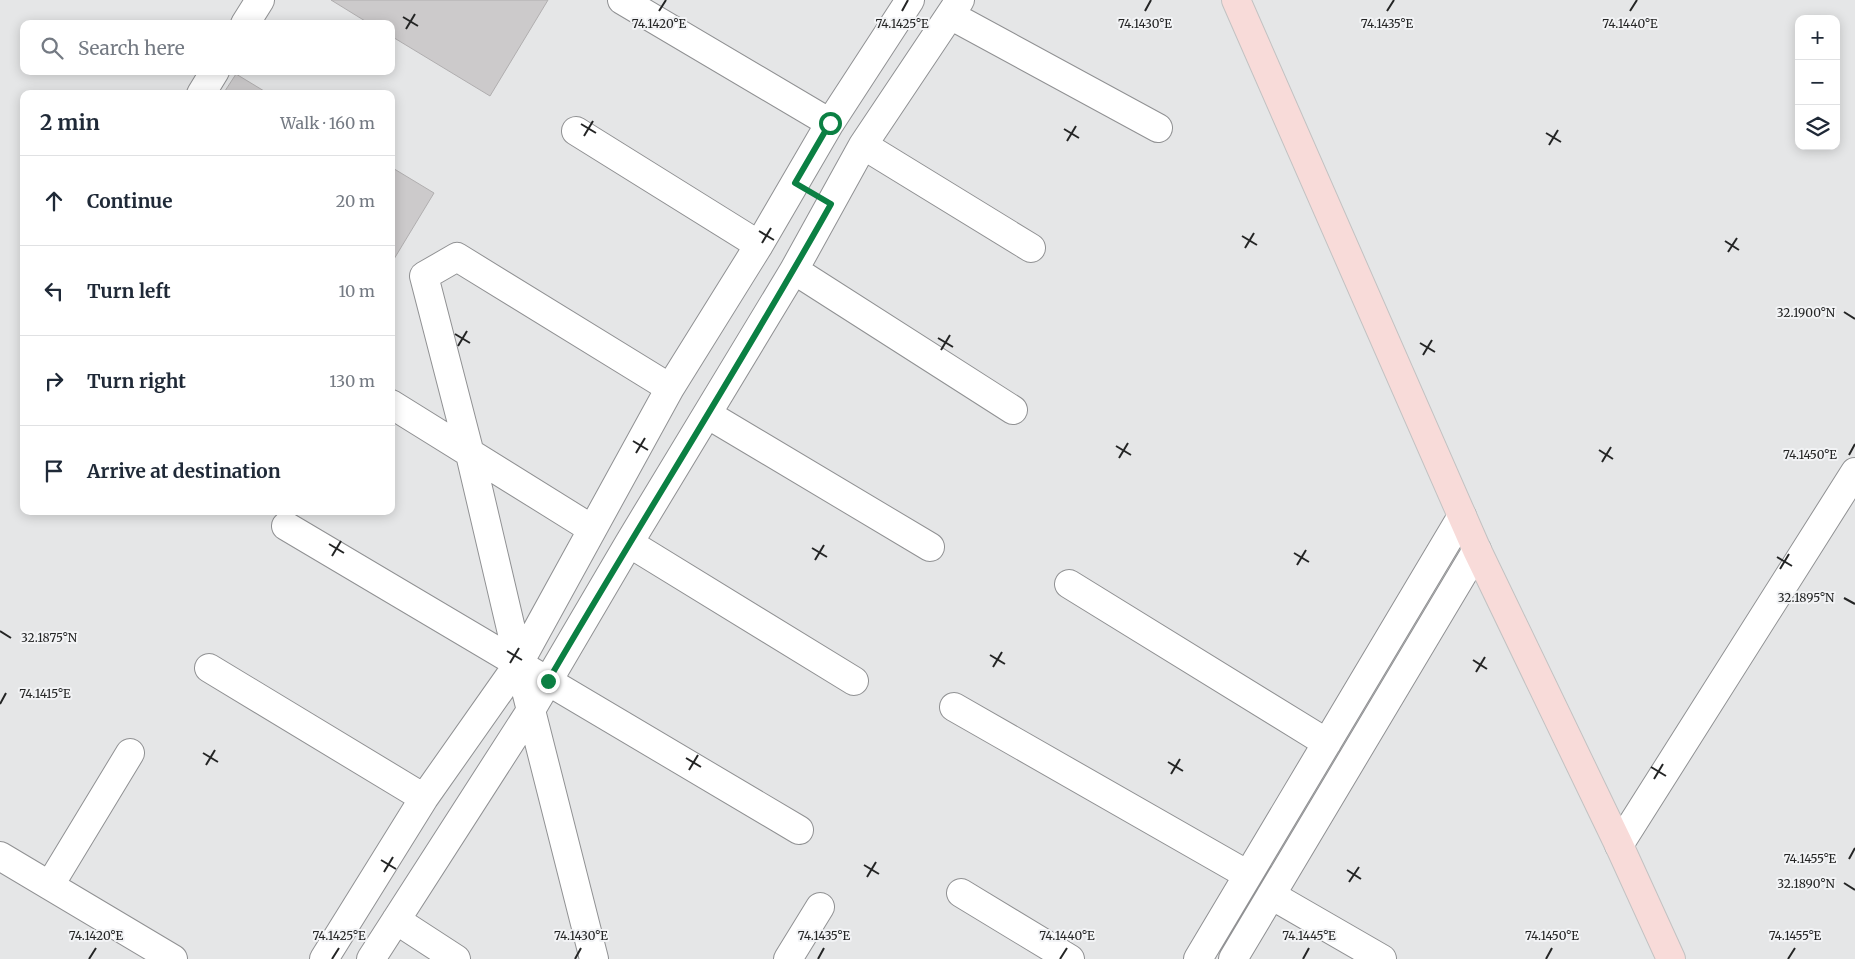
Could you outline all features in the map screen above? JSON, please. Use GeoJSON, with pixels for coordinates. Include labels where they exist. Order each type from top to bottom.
{"type":"FeatureCollection","features":[{"type":"Feature","properties":{"kind":"main road"},"geometry":{"type":"LineString","coordinates":[[1236,0],[1477,550],[1619,845],[1671,959]]}},
{"type":"Feature","properties":{"kind":"street"},"geometry":{"type":"LineString","coordinates":[[248,20],[260,0]]}},
{"type":"Feature","properties":{"kind":"street"},"geometry":{"type":"LineString","coordinates":[[622,0],[830,123]]}},
{"type":"Feature","properties":{"kind":"street"},"geometry":{"type":"LineString","coordinates":[[324,959],[424,798],[519,663],[670,388],[760,245],[830,123],[910,0]]}},
{"type":"Feature","properties":{"kind":"street"},"geometry":{"type":"LineString","coordinates":[[372,959],[548,681],[628,543],[794,270],[864,145],[955,8],[1158,128]]}},
{"type":"Feature","properties":{"kind":"street"},"geometry":{"type":"LineString","coordinates":[[203,90],[213,75]]}},
{"type":"Feature","properties":{"kind":"street"},"geometry":{"type":"LineString","coordinates":[[576,131],[760,245]]}},
{"type":"Feature","properties":{"kind":"street"},"geometry":{"type":"LineString","coordinates":[[864,145],[1031,248]]}},
{"type":"Feature","properties":{"kind":"street"},"geometry":{"type":"LineString","coordinates":[[795,183],[831,204]]}},
{"type":"Feature","properties":{"kind":"street"},"geometry":{"type":"LineString","coordinates":[[594,959],[530,710],[470,454],[424,276],[457,257],[670,388]]}},
{"type":"Feature","properties":{"kind":"street"},"geometry":{"type":"LineString","coordinates":[[794,270],[1013,410]]}},
{"type":"Feature","properties":{"kind":"street"},"geometry":{"type":"LineString","coordinates":[[395,407],[592,529]]}},
{"type":"Feature","properties":{"kind":"street"},"geometry":{"type":"LineString","coordinates":[[707,414],[930,547]]}},
{"type":"Feature","properties":{"kind":"street"},"geometry":{"type":"LineString","coordinates":[[630,463],[665,485]]}},
{"type":"Feature","properties":{"kind":"street"},"geometry":{"type":"LineString","coordinates":[[1619,845],[1855,472]]}},
{"type":"Feature","properties":{"kind":"street"},"geometry":{"type":"LineString","coordinates":[[1462,516],[1203,950],[1234,958],[1477,550]]}},
{"type":"Feature","properties":{"kind":"street"},"geometry":{"type":"LineString","coordinates":[[286,526],[799,830]]}},
{"type":"Feature","properties":{"kind":"street"},"geometry":{"type":"LineString","coordinates":[[628,543],[854,681]]}},
{"type":"Feature","properties":{"kind":"street"},"geometry":{"type":"LineString","coordinates":[[1069,584],[1327,743]]}},
{"type":"Feature","properties":{"kind":"street"},"geometry":{"type":"LineString","coordinates":[[209,668],[424,798]]}},
{"type":"Feature","properties":{"kind":"street"},"geometry":{"type":"LineString","coordinates":[[954,707],[1248,875]]}},
{"type":"Feature","properties":{"kind":"street"},"geometry":{"type":"LineString","coordinates":[[50,885],[130,753]]}},
{"type":"Feature","properties":{"kind":"street"},"geometry":{"type":"LineString","coordinates":[[402,834],[437,856]]}},
{"type":"Feature","properties":{"kind":"street"},"geometry":{"type":"LineString","coordinates":[[0,856],[173,959]]}},
{"type":"Feature","properties":{"kind":"street"},"geometry":{"type":"LineString","coordinates":[[961,892],[1070,959]]}},
{"type":"Feature","properties":{"kind":"street"},"geometry":{"type":"LineString","coordinates":[[1271,895],[1382,959]]}},
{"type":"Feature","properties":{"kind":"street"},"geometry":{"type":"LineString","coordinates":[[788,959],[820,907]]}},
{"type":"Feature","properties":{"kind":"street"},"geometry":{"type":"LineString","coordinates":[[396,920],[456,959]]}},
{"type":"Feature","properties":{"kind":"building"},"geometry":{"type":"Polygon","coordinates":[[[331,0],[548,0],[490,96],[395,38],[395,20],[364,20],[331,0]]]}},
{"type":"Feature","properties":{"kind":"building"},"geometry":{"type":"Polygon","coordinates":[[[235,75],[238,75],[262,90],[226,90],[235,75]]]}},
{"type":"Feature","properties":{"kind":"building"},"geometry":{"type":"Polygon","coordinates":[[[395,169],[434,193],[395,257],[395,169]]]}},
{"type":"Feature","properties":{"kind":"route"},"geometry":{"type":"LineString","coordinates":[[548,681],[628,543],[794,270],[831,204],[795,183],[830,123]]}}]}
